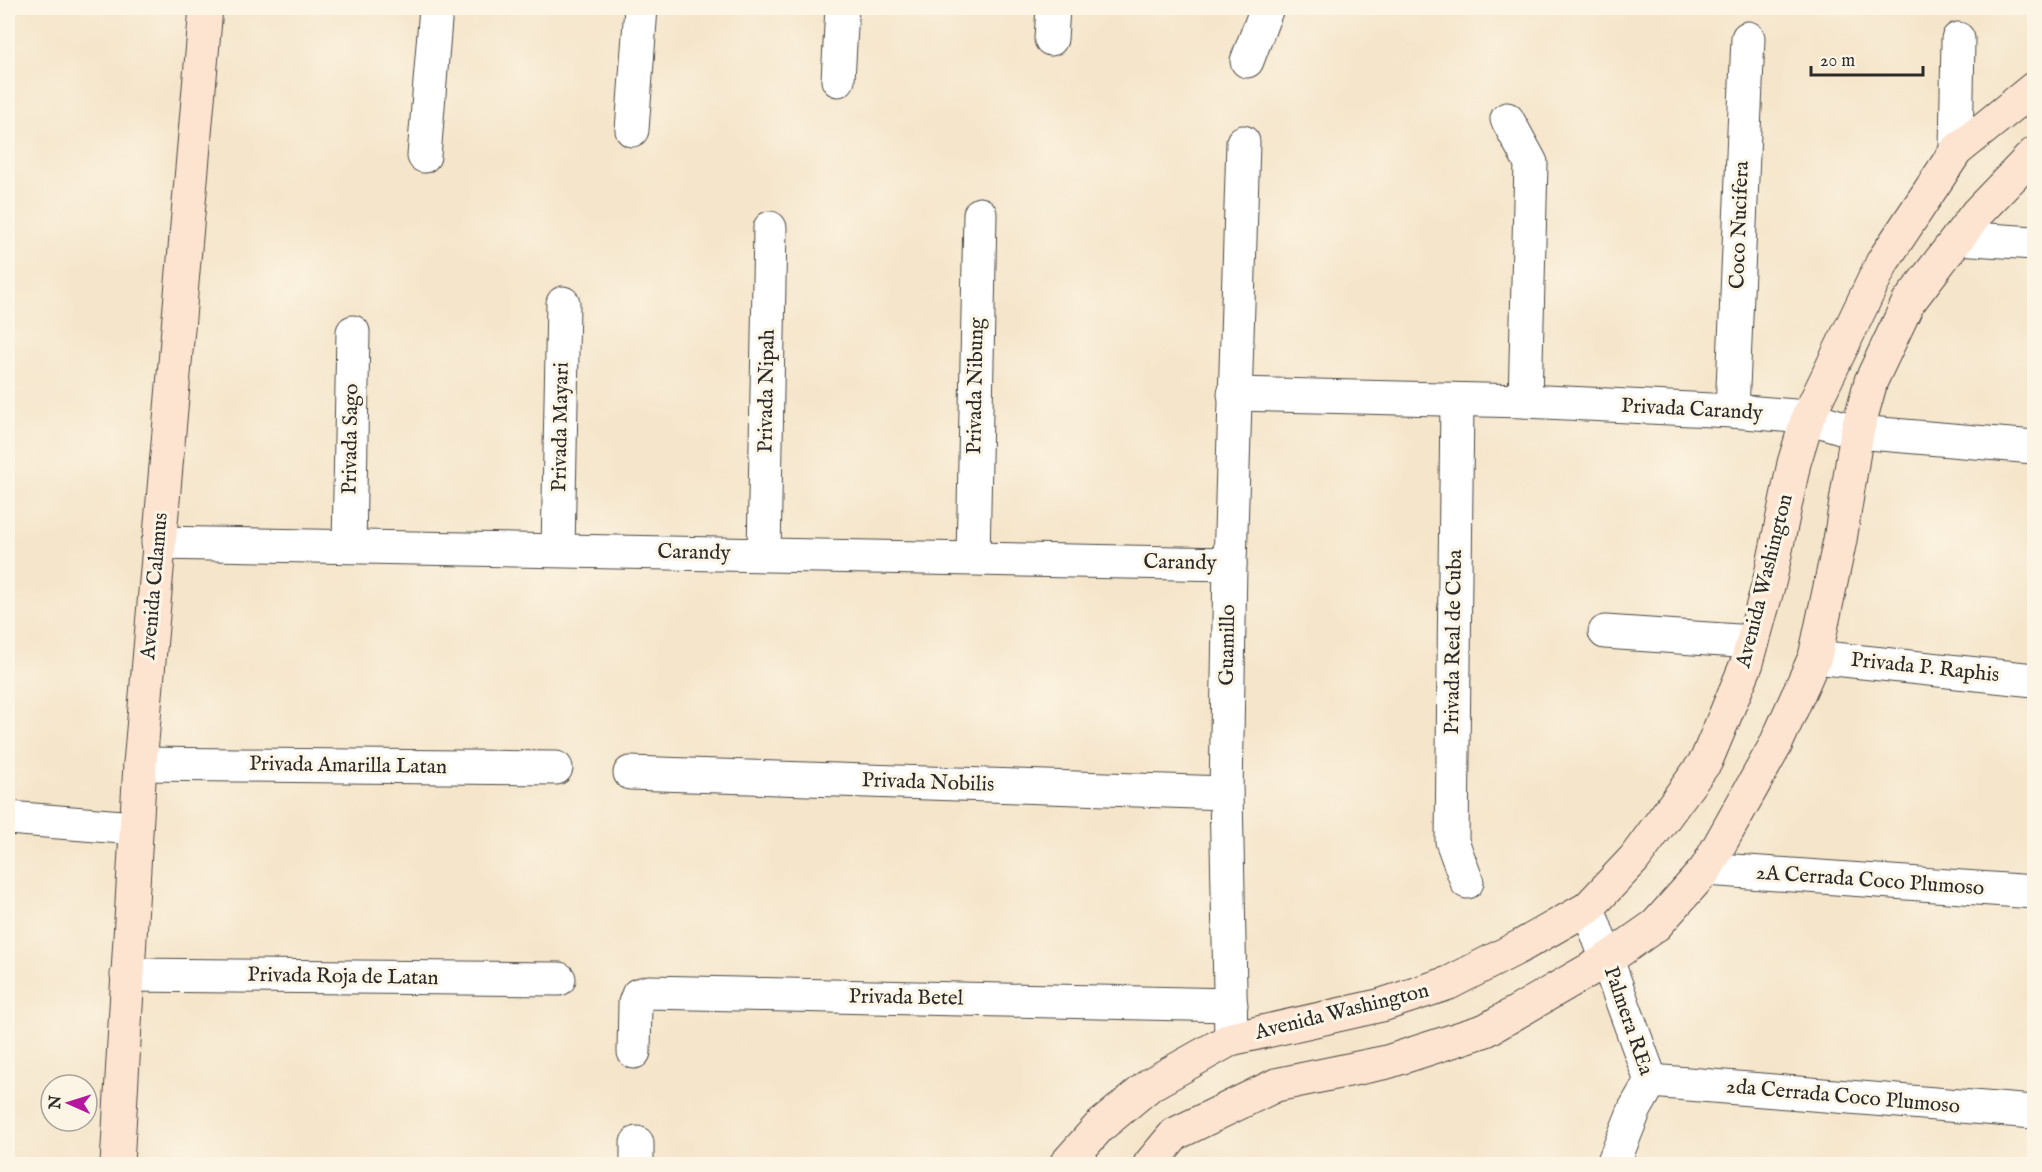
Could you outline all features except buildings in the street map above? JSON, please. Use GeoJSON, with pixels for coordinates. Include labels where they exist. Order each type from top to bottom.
{"type":"FeatureCollection","features":[{"type":"Feature","properties":{"kind":"main road","name":"Avenida Calamus"},"geometry":{"type":"LineString","coordinates":[[117,1164],[135,828],[206,8]]}},
{"type":"Feature","properties":{"kind":"main road","name":"Avenida Washington"},"geometry":{"type":"LineString","coordinates":[[1066,1164],[1099,1127],[1151,1084],[1231,1039],[1382,1005],[1449,983],[1588,908],[1634,859],[1706,761],[1753,642],[1770,579],[1794,463],[1808,417],[1883,261],[1956,151],[2034,88]]}},
{"type":"Feature","properties":{"kind":"main road"},"geometry":{"type":"LineString","coordinates":[[1150,1164],[1175,1134],[1276,1085],[1388,1062],[1486,1030],[1608,959],[1656,925],[1706,869],[1775,746],[1815,657],[1840,540],[1857,432],[1871,381],[1908,303],[1977,213],[2034,154]]}},
{"type":"Feature","properties":{"kind":"street"},"geometry":{"type":"LineString","coordinates":[[424,156],[436,8]]}},
{"type":"Feature","properties":{"kind":"street"},"geometry":{"type":"LineString","coordinates":[[632,130],[641,8]]}},
{"type":"Feature","properties":{"kind":"street"},"geometry":{"type":"LineString","coordinates":[[838,80],[843,8]]}},
{"type":"Feature","properties":{"kind":"street"},"geometry":{"type":"LineString","coordinates":[[1247,61],[1268,8]]}},
{"type":"Feature","properties":{"kind":"street","name":"Coco Nucifera"},"geometry":{"type":"LineString","coordinates":[[1732,411],[1748,38]]}},
{"type":"Feature","properties":{"kind":"street"},"geometry":{"type":"LineString","coordinates":[[1956,151],[1958,39]]}},
{"type":"Feature","properties":{"kind":"street"},"geometry":{"type":"LineString","coordinates":[[1507,119],[1531,163],[1525,401]]}},
{"type":"Feature","properties":{"kind":"street","name":"Guamillo"},"geometry":{"type":"LineString","coordinates":[[1231,1039],[1226,794],[1234,394],[1243,142]]}},
{"type":"Feature","properties":{"kind":"street","name":"Privada Nibung"},"geometry":{"type":"LineString","coordinates":[[973,558],[980,214]]}},
{"type":"Feature","properties":{"kind":"street","name":"Privada Nipah"},"geometry":{"type":"LineString","coordinates":[[764,554],[770,228]]}},
{"type":"Feature","properties":{"kind":"street"},"geometry":{"type":"LineString","coordinates":[[1958,238],[2034,243]]}},
{"type":"Feature","properties":{"kind":"street","name":"Privada Mayari"},"geometry":{"type":"LineString","coordinates":[[558,550],[563,303]]}},
{"type":"Feature","properties":{"kind":"street","name":"Privada Sago"},"geometry":{"type":"LineString","coordinates":[[349,546],[353,332]]}},
{"type":"Feature","properties":{"kind":"street","name":"Privada Carandy"},"geometry":{"type":"LineString","coordinates":[[1234,394],[1525,401],[1732,411],[1808,417],[1857,432],[2034,447]]}},
{"type":"Feature","properties":{"kind":"street","name":"Privada Real de Cuba"},"geometry":{"type":"LineString","coordinates":[[1457,400],[1452,841],[1467,882]]}},
{"type":"Feature","properties":{"kind":"street","name":"Carandy"},"geometry":{"type":"LineString","coordinates":[[158,543],[1230,564]]}},
{"type":"Feature","properties":{"kind":"street"},"geometry":{"type":"LineString","coordinates":[[1605,632],[1753,642]]}},
{"type":"Feature","properties":{"kind":"street","name":"Privada P. Raphis"},"geometry":{"type":"LineString","coordinates":[[1815,657],[2034,680]]}},
{"type":"Feature","properties":{"kind":"street","name":"Privada Amarilla Latan"},"geometry":{"type":"LineString","coordinates":[[140,764],[556,768]]}},
{"type":"Feature","properties":{"kind":"street","name":"Privada Nobilis"},"geometry":{"type":"LineString","coordinates":[[630,773],[1226,794]]}},
{"type":"Feature","properties":{"kind":"street"},"geometry":{"type":"LineString","coordinates":[[8,818],[135,828]]}},
{"type":"Feature","properties":{"kind":"street","name":"2A Cerrada Coco Plumoso"},"geometry":{"type":"LineString","coordinates":[[1706,869],[2034,892]]}},
{"type":"Feature","properties":{"kind":"street","name":"Palmera REa"},"geometry":{"type":"LineString","coordinates":[[1588,908],[1651,1081],[1635,1110],[1613,1164]]}},
{"type":"Feature","properties":{"kind":"street","name":"Privada Roja de Latan"},"geometry":{"type":"LineString","coordinates":[[127,975],[559,979]]}},
{"type":"Feature","properties":{"kind":"street","name":"Privada Betel"},"geometry":{"type":"LineString","coordinates":[[634,1052],[635,1003],[638,995],[650,992],[1231,1005]]}},
{"type":"Feature","properties":{"kind":"street","name":"2da Cerrada Coco Plumoso"},"geometry":{"type":"LineString","coordinates":[[1651,1081],[2034,1112]]}}]}
